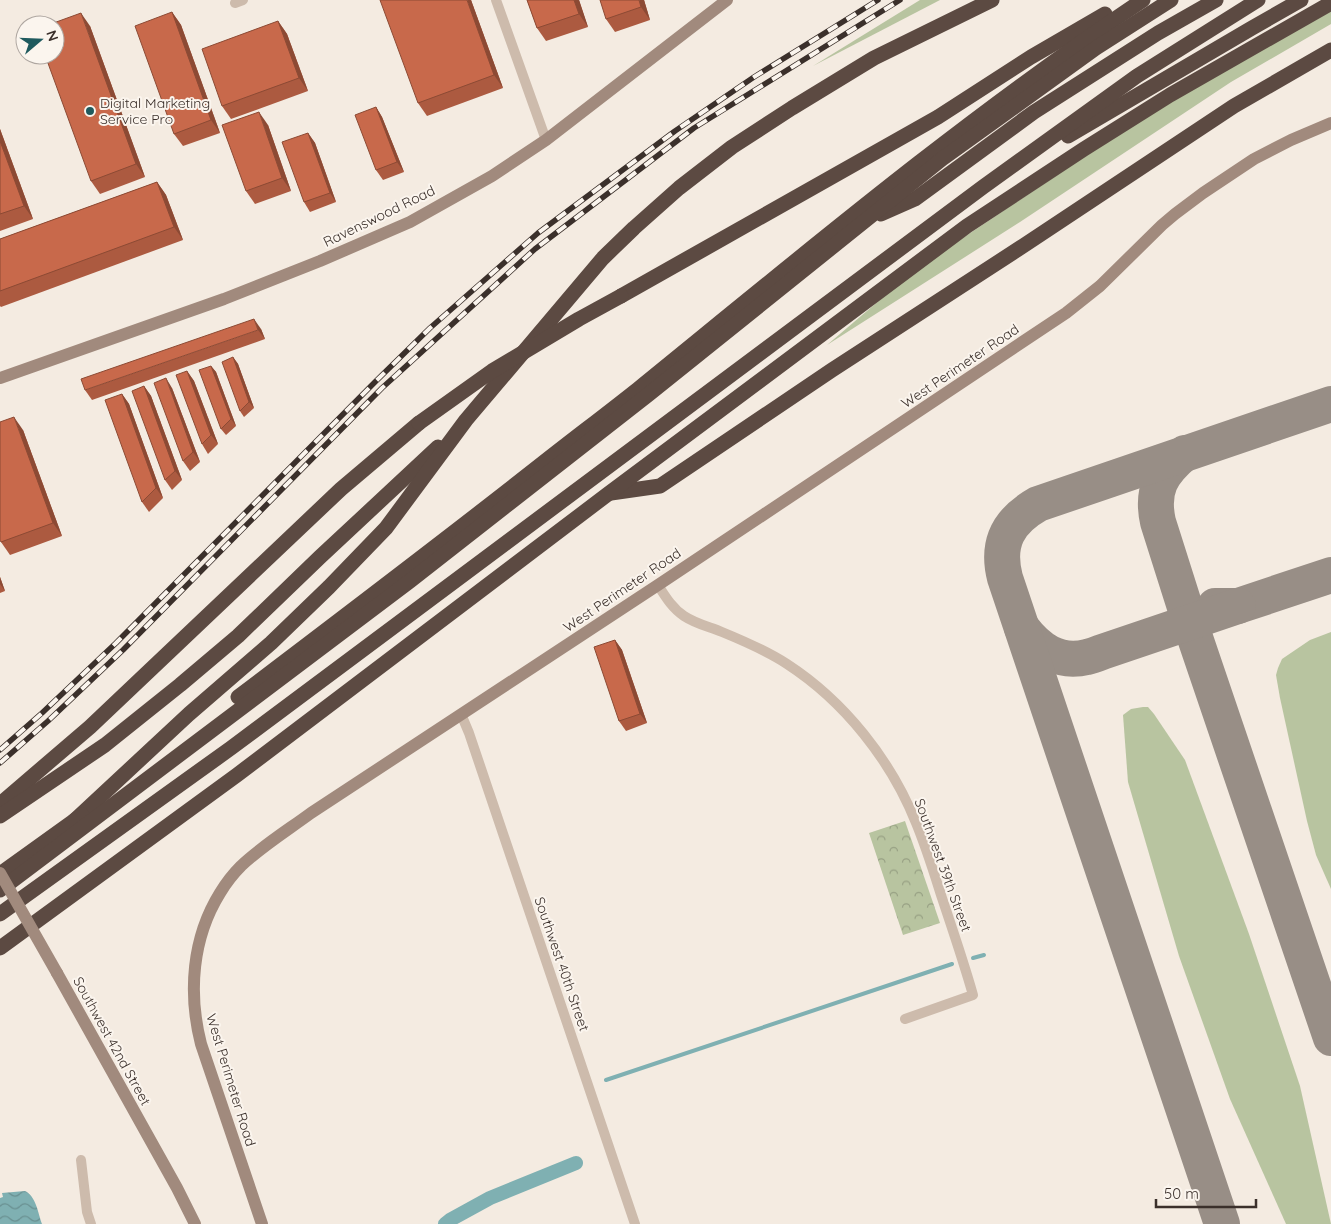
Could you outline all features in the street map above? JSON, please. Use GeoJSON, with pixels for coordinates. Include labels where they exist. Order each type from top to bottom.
{"type":"FeatureCollection","features":[{"type":"Feature","properties":{"kind":"highway"},"geometry":{"type":"LineString","coordinates":[[74,821],[189,714],[272,643],[386,528],[466,420],[603,258],[634,228],[687,182],[732,147],[792,108],[874,58],[992,0]]}},
{"type":"Feature","properties":{"kind":"highway"},"geometry":{"type":"LineString","coordinates":[[0,804],[90,727],[341,489],[419,423],[492,372],[579,319],[938,117],[1031,57],[1131,0]]}},
{"type":"Feature","properties":{"kind":"highway"},"geometry":{"type":"LineString","coordinates":[[0,874],[74,821],[389,583],[642,386],[903,174],[1096,31],[1143,0]]}},
{"type":"Feature","properties":{"kind":"highway"},"geometry":{"type":"LineString","coordinates":[[0,890],[410,580],[641,400],[942,159],[1096,48],[1171,0]]}},
{"type":"Feature","properties":{"kind":"highway"},"geometry":{"type":"LineString","coordinates":[[863,221],[915,199],[1034,112],[1158,33],[1216,0]]}},
{"type":"Feature","properties":{"kind":"highway"},"geometry":{"type":"LineString","coordinates":[[0,914],[239,742],[983,187],[1137,76],[1258,0]]}},
{"type":"Feature","properties":{"kind":"highway"},"geometry":{"type":"LineString","coordinates":[[983,187],[1302,0]]}},
{"type":"Feature","properties":{"kind":"highway"},"geometry":{"type":"LineString","coordinates":[[0,948],[237,775],[608,494],[967,226],[1170,95],[1331,3]]}},
{"type":"Feature","properties":{"kind":"highway"},"geometry":{"type":"LineString","coordinates":[[608,494],[660,486],[832,370],[1234,106],[1331,50]]}},
{"type":"Feature","properties":{"kind":"highway"},"geometry":{"type":"LineString","coordinates":[[1234,106],[1331,61]]}},
{"type":"Feature","properties":{"kind":"highway"},"geometry":{"type":"LineString","coordinates":[[0,816],[106,745],[238,636],[466,420]]}},
{"type":"Feature","properties":{"kind":"street"},"geometry":{"type":"LineString","coordinates":[[496,0],[546,140]]}},
{"type":"Feature","properties":{"kind":"street","name":"Ravenswood Road"},"geometry":{"type":"LineString","coordinates":[[0,378],[224,299],[320,261],[410,222],[492,176],[546,140],[714,4],[727,0]]}},
{"type":"Feature","properties":{"kind":"street","name":"West Perimeter Road"},"geometry":{"type":"LineString","coordinates":[[262,1224],[201,1044],[194,1002],[196,956],[208,916],[214,902],[230,878],[249,858],[311,813],[1066,313],[1100,286],[1176,214],[1220,181],[1272,149],[1331,123]]}},
{"type":"Feature","properties":{"kind":"street","name":"Southwest 39th Street"},"geometry":{"type":"LineString","coordinates":[[658,584],[668,600],[684,616],[748,643],[798,671],[849,718],[874,747],[897,782],[917,824],[968,975],[973,996],[905,1019]]}},
{"type":"Feature","properties":{"kind":"street","name":"Southwest 40th Street"},"geometry":{"type":"LineString","coordinates":[[461,714],[476,751],[635,1224]]}},
{"type":"Feature","properties":{"kind":"street","name":"Southwest 42nd Street"},"geometry":{"type":"LineString","coordinates":[[0,874],[177,1188],[195,1224]]}},
{"type":"Feature","properties":{"kind":"street"},"geometry":{"type":"LineString","coordinates":[[81,1160],[91,1224]]}},
{"type":"Feature","properties":{"kind":"green space"},"geometry":{"type":"Polygon","coordinates":[[[920,0],[940,0],[813,66],[920,0]]]}},
{"type":"Feature","properties":{"kind":"green space"},"geometry":{"type":"Polygon","coordinates":[[[1331,7],[1331,24],[1231,82],[1020,222],[827,345],[915,270],[1163,104],[1331,7]]]}},
{"type":"Feature","properties":{"kind":"green space"},"geometry":{"type":"Polygon","coordinates":[[[1331,632],[1331,889],[1316,855],[1307,821],[1276,675],[1282,659],[1310,640],[1331,632]]]}},
{"type":"Feature","properties":{"kind":"green space"},"geometry":{"type":"Polygon","coordinates":[[[1148,707],[1154,714],[1185,760],[1249,934],[1300,1086],[1331,1224],[1286,1224],[1230,1099],[1179,956],[1128,782],[1123,715],[1131,709],[1148,707]]]}},
{"type":"Feature","properties":{"kind":"green space"},"geometry":{"type":"Polygon","coordinates":[[[905,821],[940,923],[903,935],[869,833],[905,821]]]}},
{"type":"Feature","properties":{"kind":"water"},"geometry":{"type":"Polygon","coordinates":[[[25,1191],[32,1197],[42,1224],[0,1224],[0,1198],[3,1197],[2,1193],[25,1191]]]}},
{"type":"Feature","properties":{"kind":"building"},"geometry":{"type":"Polygon","coordinates":[[[380,0],[467,0],[494,75],[418,103],[380,0]]]}},
{"type":"Feature","properties":{"kind":"building"},"geometry":{"type":"Polygon","coordinates":[[[527,0],[574,0],[579,14],[537,28],[527,0]]]}},
{"type":"Feature","properties":{"kind":"building"},"geometry":{"type":"Polygon","coordinates":[[[600,0],[639,0],[641,7],[606,19],[600,0]]]}},
{"type":"Feature","properties":{"kind":"building"},"geometry":{"type":"Polygon","coordinates":[[[172,12],[211,120],[174,134],[135,26],[172,12]]]}},
{"type":"Feature","properties":{"kind":"building"},"geometry":{"type":"Polygon","coordinates":[[[81,13],[136,164],[91,181],[49,65],[65,65],[65,19],[81,13]]]}},
{"type":"Feature","properties":{"kind":"building"},"geometry":{"type":"Polygon","coordinates":[[[278,21],[299,78],[222,106],[202,49],[278,21]]]}},
{"type":"Feature","properties":{"kind":"building"},"geometry":{"type":"Polygon","coordinates":[[[376,107],[397,162],[376,170],[355,115],[376,107]]]}},
{"type":"Feature","properties":{"kind":"building"},"geometry":{"type":"Polygon","coordinates":[[[259,112],[282,178],[246,191],[222,125],[259,112]]]}},
{"type":"Feature","properties":{"kind":"building"},"geometry":{"type":"Polygon","coordinates":[[[308,133],[330,193],[304,202],[282,142],[308,133]]]}},
{"type":"Feature","properties":{"kind":"building"},"geometry":{"type":"Polygon","coordinates":[[[0,141],[24,206],[0,214],[0,141]]]}},
{"type":"Feature","properties":{"kind":"building"},"geometry":{"type":"Polygon","coordinates":[[[157,182],[174,227],[0,291],[0,239],[157,182]]]}},
{"type":"Feature","properties":{"kind":"building"},"geometry":{"type":"Polygon","coordinates":[[[254,319],[258,330],[85,390],[81,379],[254,319]]]}},
{"type":"Feature","properties":{"kind":"building"},"geometry":{"type":"Polygon","coordinates":[[[233,357],[249,402],[240,411],[222,362],[233,357]]]}},
{"type":"Feature","properties":{"kind":"building"},"geometry":{"type":"Polygon","coordinates":[[[211,366],[231,419],[221,429],[199,370],[211,366]]]}},
{"type":"Feature","properties":{"kind":"building"},"geometry":{"type":"Polygon","coordinates":[[[187,371],[211,435],[202,444],[176,375],[187,371]]]}},
{"type":"Feature","properties":{"kind":"building"},"geometry":{"type":"Polygon","coordinates":[[[166,378],[193,452],[183,461],[154,383],[166,378]]]}},
{"type":"Feature","properties":{"kind":"building"},"geometry":{"type":"Polygon","coordinates":[[[144,386],[175,471],[165,480],[132,391],[144,386]]]}},
{"type":"Feature","properties":{"kind":"building"},"geometry":{"type":"Polygon","coordinates":[[[122,394],[156,488],[142,502],[105,400],[122,394]]]}},
{"type":"Feature","properties":{"kind":"building"},"geometry":{"type":"Polygon","coordinates":[[[14,417],[53,523],[1,542],[0,422],[14,417]]]}},
{"type":"Feature","properties":{"kind":"building"},"geometry":{"type":"Polygon","coordinates":[[[615,640],[640,714],[619,721],[594,647],[615,640]]]}},
{"type":"Feature","properties":{"kind":"waterway"},"geometry":{"type":"LineString","coordinates":[[973,958],[984,955]]}},
{"type":"Feature","properties":{"kind":"waterway"},"geometry":{"type":"LineString","coordinates":[[606,1080],[952,964]]}},
{"type":"Feature","properties":{"kind":"waterway"},"geometry":{"type":"LineString","coordinates":[[445,1224],[490,1198],[576,1163]]}},
{"type":"Feature","properties":{"kind":"taxiway"},"geometry":{"type":"LineString","coordinates":[[1222,1224],[1005,578],[1002,554],[1007,534],[1012,526],[1019,518],[1038,504],[1331,404]]}},
{"type":"Feature","properties":{"kind":"taxiway"},"geometry":{"type":"LineString","coordinates":[[1185,453],[1164,475],[1160,483],[1156,501],[1158,522],[1190,623],[1331,1038]]}},
{"type":"Feature","properties":{"kind":"taxiway"},"geometry":{"type":"LineString","coordinates":[[1215,606],[1238,606],[1331,575]]}},
{"type":"Feature","properties":{"kind":"taxiway"},"geometry":{"type":"LineString","coordinates":[[1022,628],[1028,636],[1050,653],[1077,659],[1093,656],[1238,606]]}},
{"type":"Feature","properties":{"kind":"railway"},"geometry":{"type":"LineString","coordinates":[[0,750],[116,643],[430,328],[538,233],[675,131],[754,77],[878,0]]}},
{"type":"Feature","properties":{"kind":"railway"},"geometry":{"type":"LineString","coordinates":[[0,763],[48,721],[123,650],[382,388],[535,249],[694,128],[900,0]]}},
{"type":"Feature","properties":{"kind":"place","name":"Digital Marketing Service Pro"},"geometry":{"type":"Point","coordinates":[90,111]}}]}
